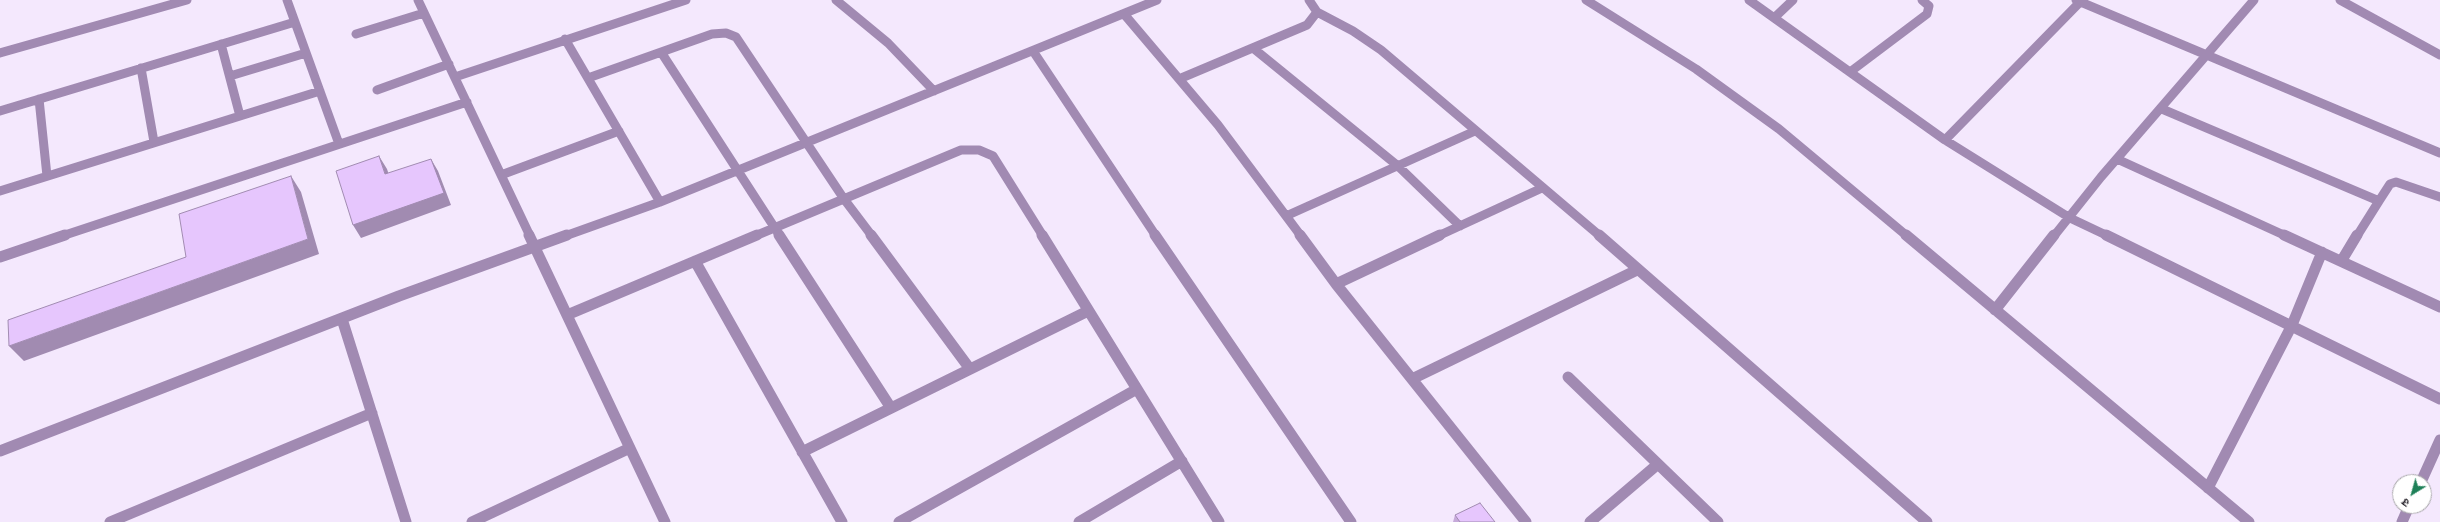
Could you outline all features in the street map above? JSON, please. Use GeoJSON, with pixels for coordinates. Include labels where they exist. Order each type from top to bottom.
{"type":"FeatureCollection","features":[{"type":"Feature","properties":{"kind":"street"},"geometry":{"type":"LineString","coordinates":[[0,53],[158,4],[187,0]]}},
{"type":"Feature","properties":{"kind":"street"},"geometry":{"type":"LineString","coordinates":[[287,0],[339,144]]}},
{"type":"Feature","properties":{"kind":"street"},"geometry":{"type":"LineString","coordinates":[[418,0],[665,522]]}},
{"type":"Feature","properties":{"kind":"street"},"geometry":{"type":"LineString","coordinates":[[455,77],[565,39],[686,0]]}},
{"type":"Feature","properties":{"kind":"street"},"geometry":{"type":"LineString","coordinates":[[836,0],[888,43],[934,91]]}},
{"type":"Feature","properties":{"kind":"street"},"geometry":{"type":"LineString","coordinates":[[0,451],[342,318],[660,202],[1157,0]]}},
{"type":"Feature","properties":{"kind":"street"},"geometry":{"type":"LineString","coordinates":[[1309,0],[1318,12],[1353,31],[1380,50],[1542,188],[1927,522]]}},
{"type":"Feature","properties":{"kind":"street"},"geometry":{"type":"LineString","coordinates":[[1586,0],[1696,69],[1779,129],[2249,522]]}},
{"type":"Feature","properties":{"kind":"street"},"geometry":{"type":"LineString","coordinates":[[1749,0],[1945,140],[2070,218],[2292,325],[2440,399]]}},
{"type":"Feature","properties":{"kind":"street"},"geometry":{"type":"LineString","coordinates":[[1774,18],[1794,0]]}},
{"type":"Feature","properties":{"kind":"street"},"geometry":{"type":"LineString","coordinates":[[1850,72],[1926,14],[1929,6],[1922,0]]}},
{"type":"Feature","properties":{"kind":"street"},"geometry":{"type":"LineString","coordinates":[[1995,310],[2117,159],[2162,109],[2253,0]]}},
{"type":"Feature","properties":{"kind":"street"},"geometry":{"type":"LineString","coordinates":[[2340,0],[2440,55]]}},
{"type":"Feature","properties":{"kind":"street"},"geometry":{"type":"LineString","coordinates":[[1945,140],[2078,1],[2208,54],[2440,153]]}},
{"type":"Feature","properties":{"kind":"street"},"geometry":{"type":"LineString","coordinates":[[1179,79],[1308,25],[1318,12]]}},
{"type":"Feature","properties":{"kind":"street"},"geometry":{"type":"LineString","coordinates":[[356,34],[424,13]]}},
{"type":"Feature","properties":{"kind":"street"},"geometry":{"type":"LineString","coordinates":[[1124,14],[1218,125],[1336,284],[1526,522]]}},
{"type":"Feature","properties":{"kind":"street"},"geometry":{"type":"LineString","coordinates":[[0,110],[295,22]]}},
{"type":"Feature","properties":{"kind":"street"},"geometry":{"type":"LineString","coordinates":[[588,78],[712,34],[726,34],[736,37],[805,143],[844,199],[970,369]]}},
{"type":"Feature","properties":{"kind":"street"},"geometry":{"type":"LineString","coordinates":[[565,39],[660,202]]}},
{"type":"Feature","properties":{"kind":"street"},"geometry":{"type":"LineString","coordinates":[[221,44],[240,116]]}},
{"type":"Feature","properties":{"kind":"street"},"geometry":{"type":"LineString","coordinates":[[1253,48],[1398,166],[1460,226]]}},
{"type":"Feature","properties":{"kind":"street"},"geometry":{"type":"LineString","coordinates":[[1033,51],[1196,297],[1351,522]]}},
{"type":"Feature","properties":{"kind":"street"},"geometry":{"type":"LineString","coordinates":[[661,52],[773,229],[891,408]]}},
{"type":"Feature","properties":{"kind":"street"},"geometry":{"type":"LineString","coordinates":[[230,76],[306,53]]}},
{"type":"Feature","properties":{"kind":"street"},"geometry":{"type":"LineString","coordinates":[[377,90],[449,64]]}},
{"type":"Feature","properties":{"kind":"street"},"geometry":{"type":"LineString","coordinates":[[141,68],[154,142]]}},
{"type":"Feature","properties":{"kind":"street"},"geometry":{"type":"LineString","coordinates":[[0,191],[320,91]]}},
{"type":"Feature","properties":{"kind":"street"},"geometry":{"type":"LineString","coordinates":[[40,99],[47,176]]}},
{"type":"Feature","properties":{"kind":"street"},"geometry":{"type":"LineString","coordinates":[[0,257],[467,102]]}},
{"type":"Feature","properties":{"kind":"street"},"geometry":{"type":"LineString","coordinates":[[2162,109],[2379,201]]}},
{"type":"Feature","properties":{"kind":"street"},"geometry":{"type":"LineString","coordinates":[[501,175],[619,131]]}},
{"type":"Feature","properties":{"kind":"street"},"geometry":{"type":"LineString","coordinates":[[1286,216],[1475,131]]}},
{"type":"Feature","properties":{"kind":"street"},"geometry":{"type":"LineString","coordinates":[[567,315],[961,150],[979,150],[993,156],[1219,522]]}},
{"type":"Feature","properties":{"kind":"street"},"geometry":{"type":"LineString","coordinates":[[2117,159],[2342,260],[2440,307]]}},
{"type":"Feature","properties":{"kind":"street"},"geometry":{"type":"LineString","coordinates":[[2342,260],[2390,184],[2396,182],[2410,185],[2440,197]]}},
{"type":"Feature","properties":{"kind":"street"},"geometry":{"type":"LineString","coordinates":[[1336,284],[1542,188]]}},
{"type":"Feature","properties":{"kind":"street"},"geometry":{"type":"LineString","coordinates":[[2208,488],[2292,325],[2322,252]]}},
{"type":"Feature","properties":{"kind":"street"},"geometry":{"type":"LineString","coordinates":[[695,261],[842,522]]}},
{"type":"Feature","properties":{"kind":"street"},"geometry":{"type":"LineString","coordinates":[[1412,379],[1637,270]]}},
{"type":"Feature","properties":{"kind":"street"},"geometry":{"type":"LineString","coordinates":[[802,452],[1088,311]]}},
{"type":"Feature","properties":{"kind":"street"},"geometry":{"type":"LineString","coordinates":[[342,318],[406,522]]}},
{"type":"Feature","properties":{"kind":"street"},"geometry":{"type":"LineString","coordinates":[[1568,377],[1718,522]]}},
{"type":"Feature","properties":{"kind":"street"},"geometry":{"type":"LineString","coordinates":[[899,522],[1137,389]]}},
{"type":"Feature","properties":{"kind":"street"},"geometry":{"type":"LineString","coordinates":[[110,522],[372,414]]}},
{"type":"Feature","properties":{"kind":"street"},"geometry":{"type":"LineString","coordinates":[[2425,474],[2440,440]]}},
{"type":"Feature","properties":{"kind":"street"},"geometry":{"type":"LineString","coordinates":[[472,522],[630,448]]}},
{"type":"Feature","properties":{"kind":"street"},"geometry":{"type":"LineString","coordinates":[[1079,522],[1182,461]]}},
{"type":"Feature","properties":{"kind":"street"},"geometry":{"type":"LineString","coordinates":[[1590,522],[1658,464]]}},
{"type":"Feature","properties":{"kind":"building"},"geometry":{"type":"Polygon","coordinates":[[[379,156],[385,174],[431,159],[444,193],[353,225],[336,171],[379,156]]]}},
{"type":"Feature","properties":{"kind":"building"},"geometry":{"type":"Polygon","coordinates":[[[291,176],[308,239],[9,346],[8,320],[186,257],[179,214],[291,176]]]}},
{"type":"Feature","properties":{"kind":"building"},"geometry":{"type":"Polygon","coordinates":[[[1480,503],[1495,522],[1460,522],[1455,515],[1480,503]]]}}]}
